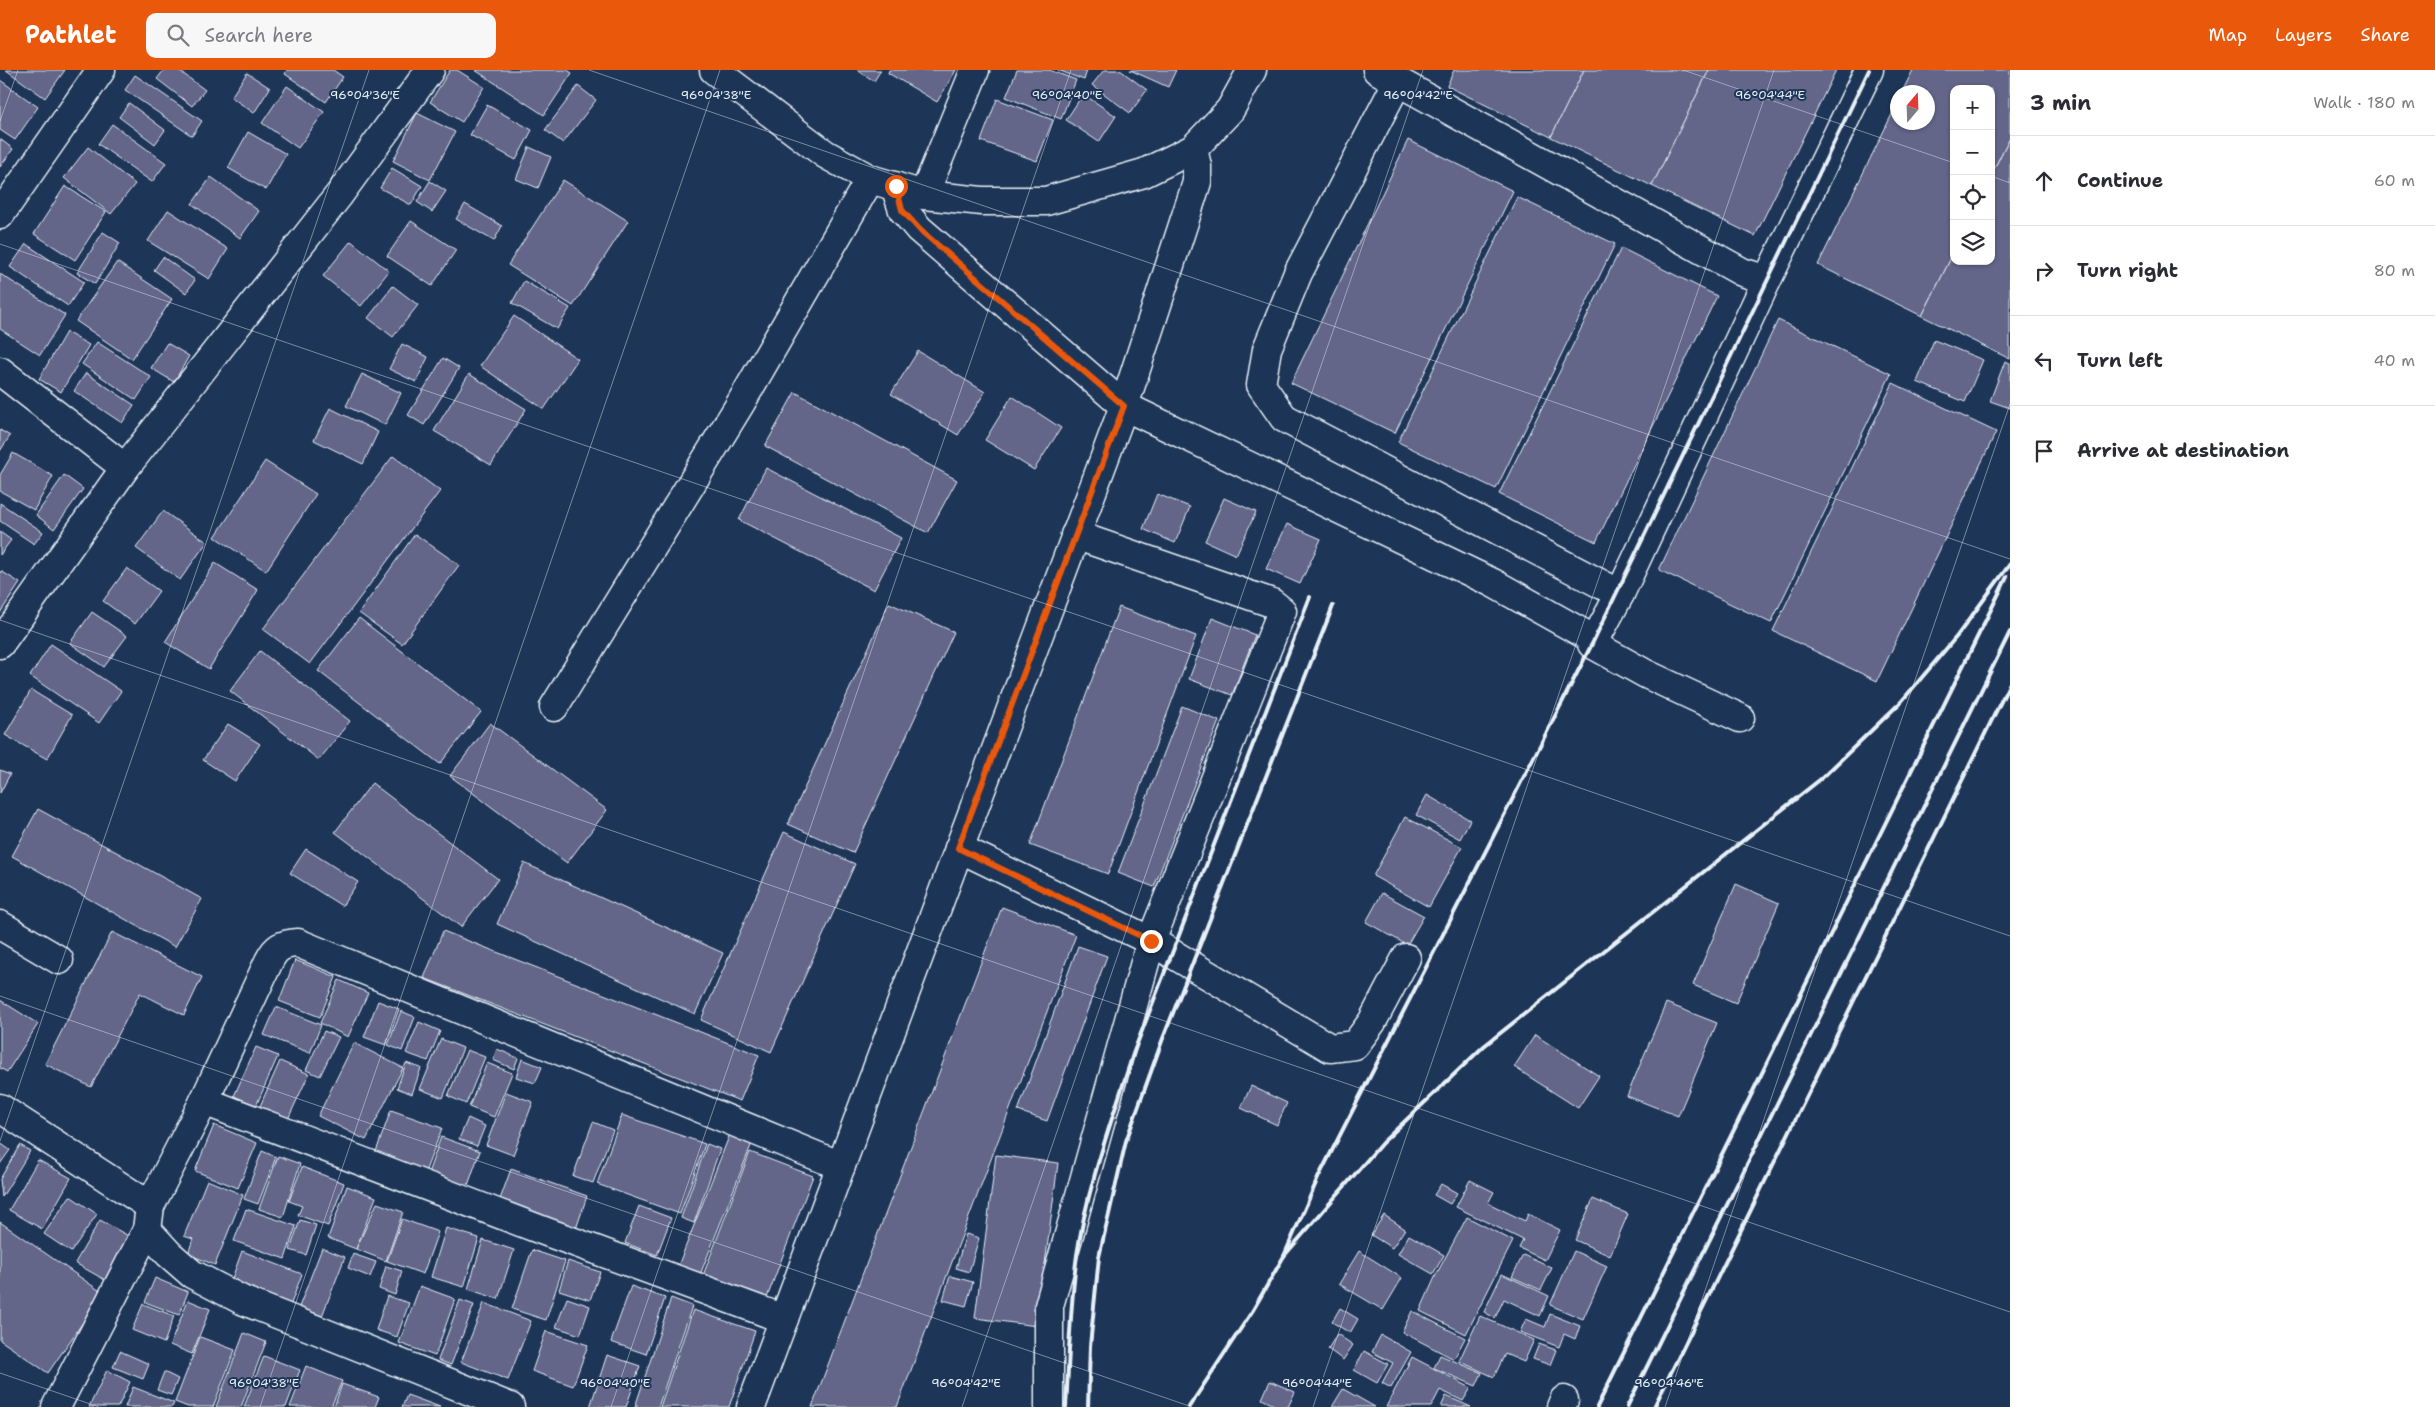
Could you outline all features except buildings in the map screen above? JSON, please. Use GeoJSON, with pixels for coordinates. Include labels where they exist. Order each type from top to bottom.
{"type":"FeatureCollection","features":[{"type":"Feature","properties":{"kind":"street"},"geometry":{"type":"LineString","coordinates":[[0,215],[100,70]]}},
{"type":"Feature","properties":{"kind":"street"},"geometry":{"type":"LineString","coordinates":[[0,644],[125,468],[339,195],[430,70]]}},
{"type":"Feature","properties":{"kind":"street"},"geometry":{"type":"LineString","coordinates":[[714,70],[825,154],[883,183],[924,194],[982,201],[1046,201],[1144,173],[1193,149],[1230,110],[1252,70]]}},
{"type":"Feature","properties":{"kind":"street"},"geometry":{"type":"LineString","coordinates":[[924,194],[975,70]]}},
{"type":"Feature","properties":{"kind":"street"},"geometry":{"type":"LineString","coordinates":[[1740,718],[1646,674],[1592,644],[1620,594],[1767,280],[1869,70]]}},
{"type":"Feature","properties":{"kind":"street"},"geometry":{"type":"LineString","coordinates":[[1620,594],[1284,418],[1261,385],[1268,349],[1298,274],[1388,76],[1742,272],[1767,280]]}},
{"type":"Feature","properties":{"kind":"street"},"geometry":{"type":"LineString","coordinates":[[751,1407],[1124,406],[1196,182],[1197,166],[1193,149]]}},
{"type":"Feature","properties":{"kind":"street"},"geometry":{"type":"LineString","coordinates":[[883,183],[902,210],[919,229],[1124,406],[1493,583],[1595,640]]}},
{"type":"Feature","properties":{"kind":"street"},"geometry":{"type":"LineString","coordinates":[[554,707],[739,406],[883,183]]}},
{"type":"Feature","properties":{"kind":"street"},"geometry":{"type":"LineString","coordinates":[[0,371],[125,468]]}},
{"type":"Feature","properties":{"kind":"street"},"geometry":{"type":"LineString","coordinates":[[1049,1407],[1049,1306],[1151,941],[1282,611],[1272,603],[1075,535]]}},
{"type":"Feature","properties":{"kind":"street"},"geometry":{"type":"LineString","coordinates":[[958,848],[1151,941],[1330,1048],[1355,1045],[1372,1022],[1406,958]]}},
{"type":"Feature","properties":{"kind":"street"},"geometry":{"type":"LineString","coordinates":[[0,924],[59,960]]}},
{"type":"Feature","properties":{"kind":"street"},"geometry":{"type":"LineString","coordinates":[[56,1407],[204,1101],[274,951],[282,944],[298,943],[841,1166]]}},
{"type":"Feature","properties":{"kind":"street"},"geometry":{"type":"LineString","coordinates":[[204,1101],[544,1231],[784,1319]]}},
{"type":"Feature","properties":{"kind":"street"},"geometry":{"type":"LineString","coordinates":[[0,1108],[148,1218],[169,1254],[192,1274],[242,1300],[510,1407]]}},
{"type":"Feature","properties":{"kind":"railway"},"geometry":{"type":"LineString","coordinates":[[1284,1256],[1319,1176],[1592,644],[1869,70]]}},
{"type":"Feature","properties":{"kind":"railway"},"geometry":{"type":"LineString","coordinates":[[1189,1407],[1253,1310],[1284,1256],[1382,1143],[1484,1046],[1822,778],[1901,702],[1957,636],[2010,564]]}},
{"type":"Feature","properties":{"kind":"railway"},"geometry":{"type":"LineString","coordinates":[[1597,1407],[2007,577]]}},
{"type":"Feature","properties":{"kind":"railway"},"geometry":{"type":"LineString","coordinates":[[1066,1407],[1071,1312],[1077,1255],[1087,1204],[1101,1154],[1133,1054],[1310,597]]}},
{"type":"Feature","properties":{"kind":"railway"},"geometry":{"type":"LineString","coordinates":[[1088,1407],[1090,1346],[1099,1257],[1126,1141],[1162,1041],[1333,606]]}},
{"type":"Feature","properties":{"kind":"railway"},"geometry":{"type":"LineString","coordinates":[[1627,1407],[2010,632]]}},
{"type":"Feature","properties":{"kind":"railway"},"geometry":{"type":"LineString","coordinates":[[1654,1407],[2010,683]]}},
{"type":"Feature","properties":{"kind":"route"},"geometry":{"type":"LineString","coordinates":[[896,186],[902,210],[919,229],[1124,406],[958,848],[1151,941]]}}]}
